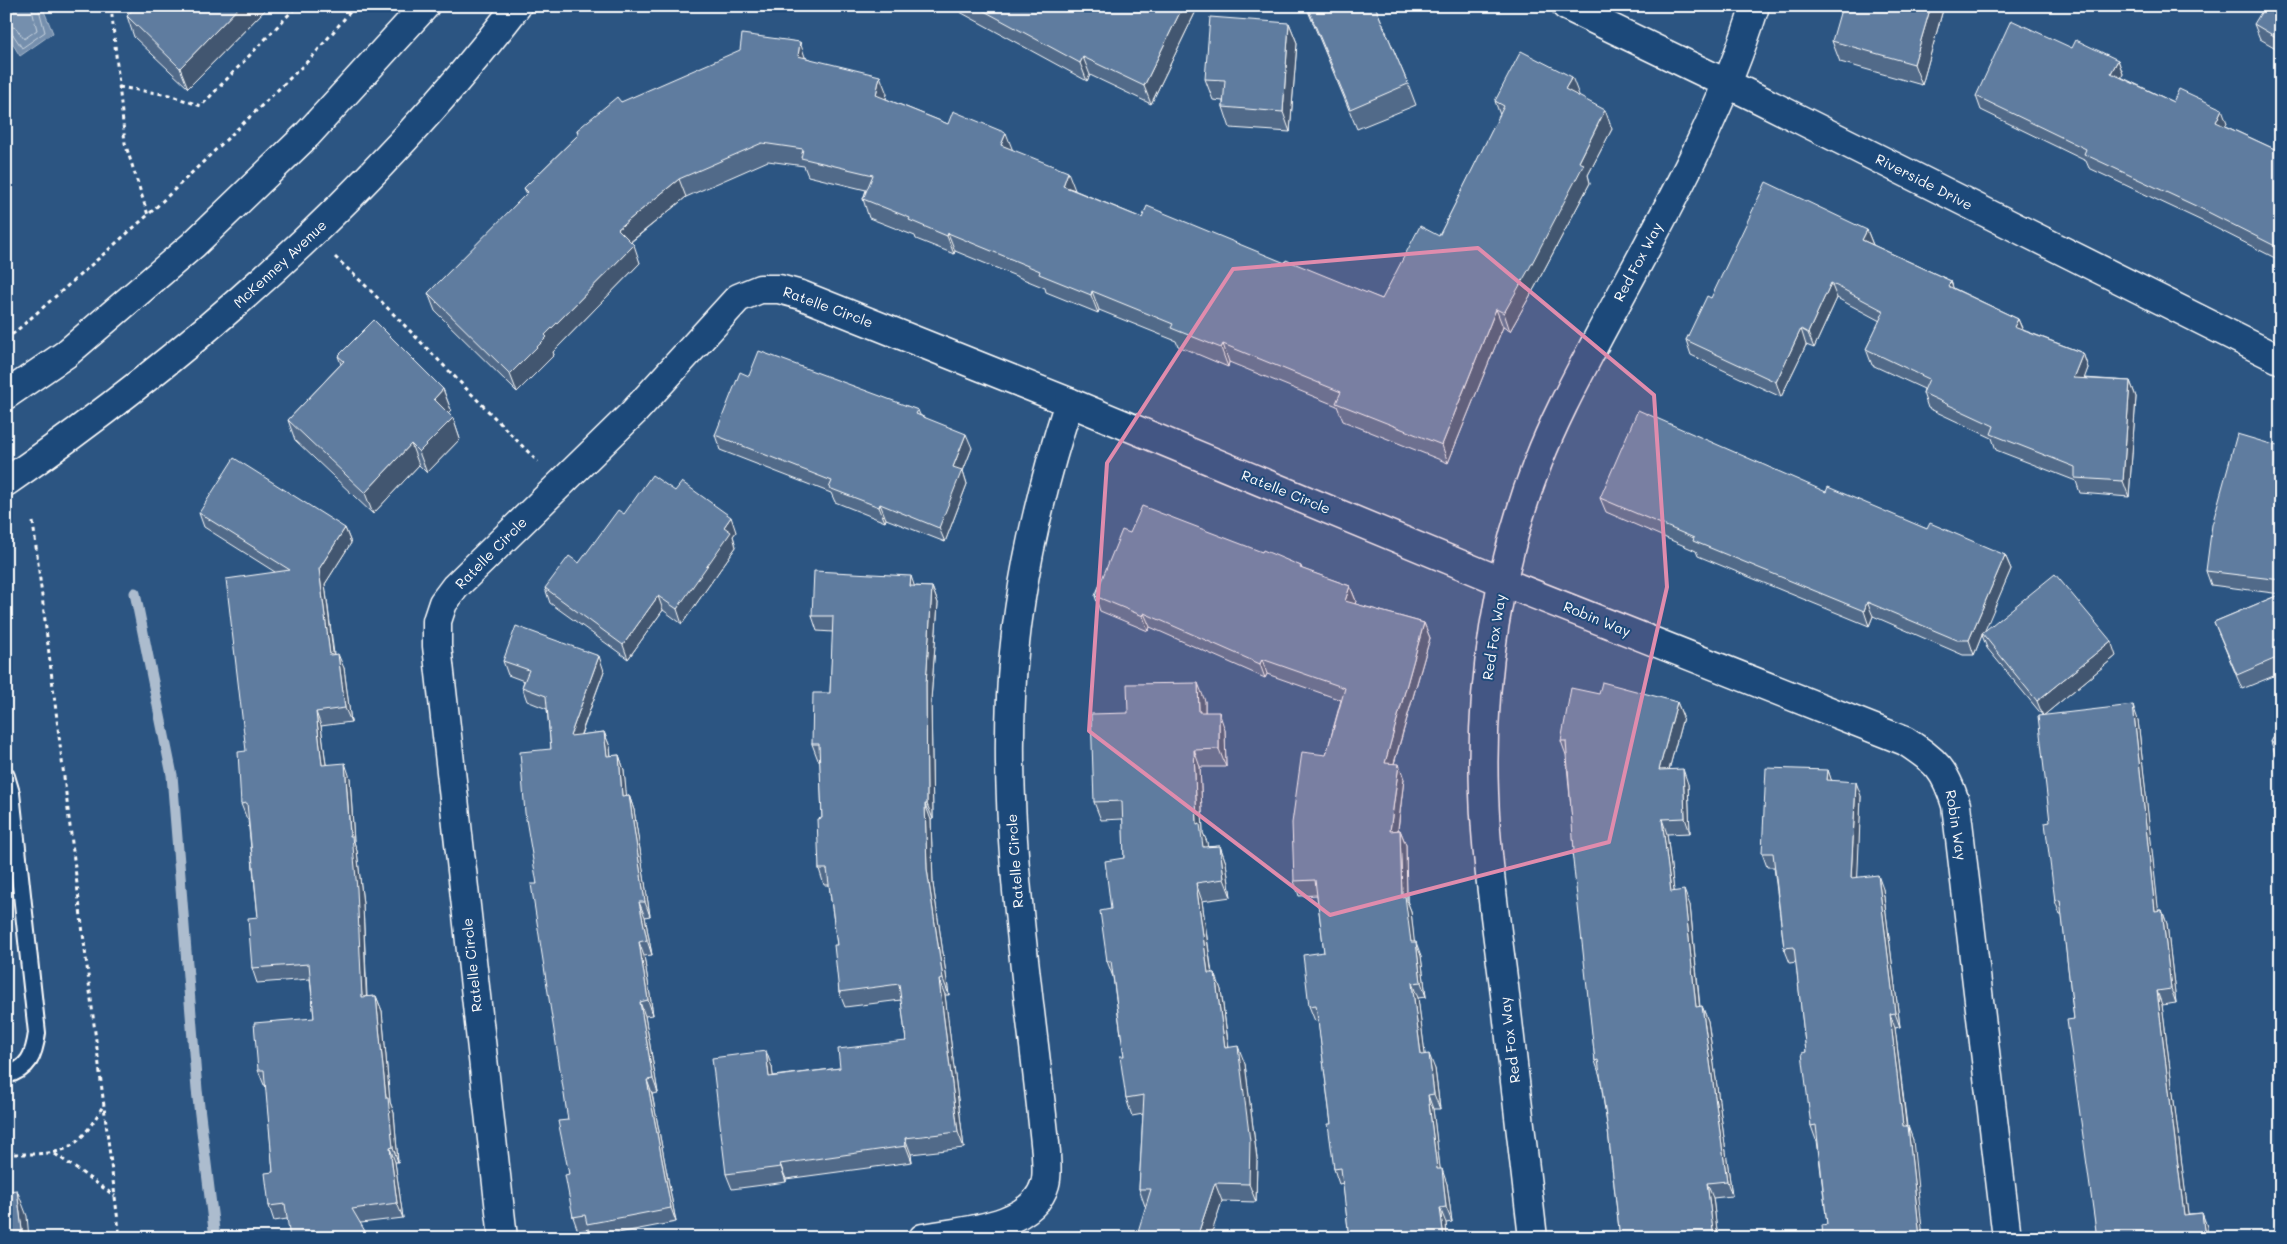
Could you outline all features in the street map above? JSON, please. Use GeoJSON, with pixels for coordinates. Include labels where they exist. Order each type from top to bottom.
{"type":"FeatureCollection","features":[{"type":"Feature","properties":{"kind":"street"},"geometry":{"type":"LineString","coordinates":[[6,395],[66,354],[193,245],[306,135],[425,6]]}},
{"type":"Feature","properties":{"kind":"street","name":"McKenney Avenue"},"geometry":{"type":"LineString","coordinates":[[6,482],[80,432],[218,322],[276,268],[393,154],[517,6]]}},
{"type":"Feature","properties":{"kind":"street","name":"Riverside Drive"},"geometry":{"type":"LineString","coordinates":[[1566,6],[1727,84],[2281,360]]}},
{"type":"Feature","properties":{"kind":"street","name":"Red Fox Way"},"geometry":{"type":"LineString","coordinates":[[1533,1238],[1489,860],[1484,793],[1484,704],[1503,582],[1521,508],[1548,436],[1709,127],[1727,84],[1755,6]]}},
{"type":"Feature","properties":{"kind":"street","name":"Ratelle Circle"},"geometry":{"type":"LineString","coordinates":[[503,1238],[436,646],[437,621],[444,603],[466,575],[563,484],[634,412],[720,315],[738,298],[760,289],[779,289],[801,295],[1069,402],[1503,582]]}},
{"type":"Feature","properties":{"kind":"street","name":"Ratelle Circle"},"geometry":{"type":"LineString","coordinates":[[923,1238],[1012,1219],[1028,1210],[1038,1199],[1045,1184],[1046,1153],[1012,842],[1011,696],[1020,602],[1029,545],[1046,474],[1069,402]]}},
{"type":"Feature","properties":{"kind":"street","name":"Robin Way"},"geometry":{"type":"LineString","coordinates":[[1503,582],[1905,741],[1931,758],[1948,779],[1956,805],[2007,1238]]}},
{"type":"Feature","properties":{"kind":"lane"},"geometry":{"type":"LineString","coordinates":[[6,776],[11,793],[37,1033],[35,1049],[29,1060],[20,1071],[6,1075]]}},
{"type":"Feature","properties":{"kind":"path"},"geometry":{"type":"LineString","coordinates":[[111,6],[124,144],[148,216]]}},
{"type":"Feature","properties":{"kind":"path"},"geometry":{"type":"LineString","coordinates":[[119,87],[169,96],[201,106],[297,6]]}},
{"type":"Feature","properties":{"kind":"path"},"geometry":{"type":"LineString","coordinates":[[6,340],[148,216],[313,56],[355,6]]}},
{"type":"Feature","properties":{"kind":"path"},"geometry":{"type":"LineString","coordinates":[[334,256],[367,287],[541,465],[563,484]]}},
{"type":"Feature","properties":{"kind":"path"},"geometry":{"type":"LineString","coordinates":[[33,522],[120,1238]]}},
{"type":"Feature","properties":{"kind":"path"},"geometry":{"type":"LineString","coordinates":[[6,1154],[55,1154],[78,1143],[90,1130],[104,1104]]}},
{"type":"Feature","properties":{"kind":"path"},"geometry":{"type":"LineString","coordinates":[[55,1154],[115,1196]]}},
{"type":"Feature","properties":{"kind":"highlighted area"},"geometry":{"type":"Polygon","coordinates":[[[1478,248],[1654,395],[1667,587],[1609,842],[1330,915],[1089,731],[1107,463],[1233,269],[1478,248]]]}},
{"type":"Feature","properties":{"kind":"water"},"geometry":{"type":"Polygon","coordinates":[[[6,6],[42,6],[53,33],[20,56],[6,33],[6,6]]]}},
{"type":"Feature","properties":{"kind":"building"},"geometry":{"type":"Polygon","coordinates":[[[136,6],[240,6],[180,68],[127,16],[136,6]]]}},
{"type":"Feature","properties":{"kind":"building"},"geometry":{"type":"Polygon","coordinates":[[[975,6],[1183,6],[1144,86],[1083,57],[1080,63],[975,6]]]}},
{"type":"Feature","properties":{"kind":"building"},"geometry":{"type":"Polygon","coordinates":[[[1307,6],[1375,6],[1408,84],[1350,109],[1307,6]]]}},
{"type":"Feature","properties":{"kind":"building"},"geometry":{"type":"Polygon","coordinates":[[[1842,6],[1931,6],[1914,64],[1832,41],[1842,6]]]}},
{"type":"Feature","properties":{"kind":"building"},"geometry":{"type":"Polygon","coordinates":[[[2265,6],[2281,6],[2281,40],[2254,24],[2265,6]]]}},
{"type":"Feature","properties":{"kind":"building"},"geometry":{"type":"Polygon","coordinates":[[[1210,17],[1289,23],[1283,112],[1223,107],[1225,80],[1205,79],[1210,17]]]}},
{"type":"Feature","properties":{"kind":"building"},"geometry":{"type":"Polygon","coordinates":[[[2011,20],[2072,48],[2076,40],[2118,60],[2111,73],[2173,102],[2179,89],[2222,109],[2216,122],[2281,152],[2281,249],[2198,207],[2084,154],[2086,149],[1976,96],[2011,20]]]}},
{"type":"Feature","properties":{"kind":"building"},"geometry":{"type":"Polygon","coordinates":[[[742,34],[800,42],[798,56],[880,76],[876,95],[948,124],[953,111],[1006,133],[1001,145],[1068,172],[1063,186],[1142,218],[1147,206],[1285,263],[1286,260],[1382,299],[1420,226],[1439,236],[1504,106],[1495,101],[1521,51],[1572,77],[1565,89],[1605,110],[1579,162],[1584,164],[1529,269],[1504,313],[1496,309],[1442,445],[1336,403],[1341,392],[1223,344],[1221,348],[1171,328],[1173,324],[1092,291],[1091,295],[1039,274],[1040,271],[948,233],[947,236],[909,220],[910,218],[863,199],[873,175],[801,158],[803,149],[762,143],[679,179],[618,229],[634,245],[545,335],[547,337],[510,374],[428,293],[528,192],[524,188],[579,134],[577,130],[617,97],[621,102],[740,50],[742,34]]]}},
{"type":"Feature","properties":{"kind":"building"},"geometry":{"type":"Polygon","coordinates":[[[1766,182],[1867,230],[1862,240],[1951,281],[1948,286],[2018,319],[2014,327],[2083,353],[2073,378],[2130,381],[2123,481],[2075,478],[2075,467],[1991,434],[1994,426],[1923,393],[1929,379],[1866,349],[1884,311],[1831,283],[1808,333],[1801,329],[1776,382],[1686,340],[1707,296],[1711,298],[1766,182]]]}},
{"type":"Feature","properties":{"kind":"building"},"geometry":{"type":"Polygon","coordinates":[[[374,320],[443,389],[434,399],[453,418],[419,452],[411,444],[365,493],[288,420],[344,361],[338,356],[374,320]]]}},
{"type":"Feature","properties":{"kind":"building"},"geometry":{"type":"Polygon","coordinates":[[[759,351],[918,410],[916,414],[966,434],[953,467],[962,470],[939,528],[880,504],[879,507],[829,488],[832,481],[715,435],[740,372],[749,376],[759,351]]]}},
{"type":"Feature","properties":{"kind":"building"},"geometry":{"type":"Polygon","coordinates":[[[1638,410],[1826,492],[1828,487],[1927,529],[1930,523],[2005,555],[1969,640],[1957,640],[1867,602],[1864,611],[1693,541],[1694,538],[1600,498],[1638,410]]]}},
{"type":"Feature","properties":{"kind":"building"},"geometry":{"type":"Polygon","coordinates":[[[2237,434],[2281,447],[2281,580],[2206,571],[2212,525],[2237,434]]]}},
{"type":"Feature","properties":{"kind":"building"},"geometry":{"type":"Polygon","coordinates":[[[234,458],[345,528],[319,569],[330,655],[338,654],[345,708],[316,712],[322,765],[345,763],[350,836],[352,836],[357,889],[362,997],[376,996],[393,1147],[390,1148],[397,1203],[352,1209],[369,1238],[290,1238],[285,1204],[269,1206],[265,1173],[273,1172],[264,1070],[258,1070],[254,1023],[314,1018],[309,964],[252,968],[248,918],[258,917],[247,803],[241,804],[238,752],[246,751],[226,579],[290,570],[199,513],[234,458]]]}},
{"type":"Feature","properties":{"kind":"building"},"geometry":{"type":"Polygon","coordinates":[[[652,475],[675,491],[682,482],[731,517],[724,527],[731,532],[677,609],[658,596],[623,645],[545,588],[569,556],[579,563],[618,510],[624,514],[652,475]]]}},
{"type":"Feature","properties":{"kind":"building"},"geometry":{"type":"Polygon","coordinates":[[[1142,506],[1262,552],[1263,550],[1301,566],[1300,568],[1350,586],[1345,601],[1424,623],[1385,763],[1399,764],[1390,831],[1400,830],[1402,897],[1405,896],[1411,942],[1416,942],[1421,982],[1412,983],[1421,1055],[1429,1054],[1434,1094],[1428,1095],[1437,1169],[1442,1169],[1446,1207],[1440,1208],[1444,1238],[1349,1238],[1341,1168],[1334,1169],[1328,1124],[1331,1124],[1316,1005],[1309,1006],[1303,955],[1324,952],[1315,880],[1294,881],[1292,823],[1302,752],[1326,755],[1345,688],[1262,659],[1260,664],[1144,613],[1143,616],[1095,596],[1122,530],[1130,533],[1142,506]]]}},
{"type":"Feature","properties":{"kind":"building"},"geometry":{"type":"Polygon","coordinates":[[[814,571],[911,576],[910,586],[932,587],[926,684],[927,804],[925,804],[927,869],[943,979],[939,980],[958,1132],[905,1138],[906,1146],[780,1164],[781,1167],[726,1174],[712,1058],[766,1051],[769,1077],[840,1068],[838,1049],[906,1041],[899,984],[839,992],[834,945],[837,945],[827,869],[819,869],[817,819],[822,818],[819,744],[812,744],[813,693],[830,693],[833,616],[812,616],[814,571]]]}},
{"type":"Feature","properties":{"kind":"building"},"geometry":{"type":"Polygon","coordinates":[[[2055,574],[2111,641],[2037,701],[1982,633],[2055,574]]]}},
{"type":"Feature","properties":{"kind":"building"},"geometry":{"type":"Polygon","coordinates":[[[2281,594],[2281,637],[2274,640],[2281,643],[2281,656],[2237,675],[2214,622],[2281,594]]]}},
{"type":"Feature","properties":{"kind":"building"},"geometry":{"type":"Polygon","coordinates":[[[516,626],[599,656],[570,736],[604,732],[607,756],[619,755],[622,796],[629,795],[645,902],[639,902],[647,940],[639,942],[648,1000],[640,1002],[653,1079],[647,1080],[671,1208],[587,1224],[585,1215],[573,1217],[565,1175],[569,1174],[558,1121],[568,1120],[531,884],[537,884],[525,813],[520,752],[551,749],[546,696],[522,687],[529,670],[503,661],[516,626]]]}},
{"type":"Feature","properties":{"kind":"building"},"geometry":{"type":"Polygon","coordinates":[[[1602,682],[1677,702],[1659,770],[1683,769],[1685,818],[1662,819],[1671,892],[1684,890],[1696,1007],[1702,1006],[1727,1181],[1707,1183],[1714,1238],[1620,1238],[1598,1060],[1595,1061],[1572,851],[1574,851],[1566,741],[1561,741],[1571,688],[1599,694],[1602,682]]]}},
{"type":"Feature","properties":{"kind":"building"},"geometry":{"type":"Polygon","coordinates":[[[1198,683],[1199,712],[1219,712],[1219,749],[1194,750],[1197,825],[1200,824],[1203,847],[1220,846],[1224,879],[1196,883],[1208,973],[1215,973],[1225,1048],[1238,1046],[1250,1141],[1249,1184],[1215,1183],[1198,1234],[1211,1238],[1136,1238],[1151,1189],[1139,1189],[1144,1095],[1126,1098],[1120,1056],[1124,1056],[1111,961],[1107,961],[1100,911],[1111,909],[1105,861],[1124,858],[1122,801],[1094,802],[1091,714],[1128,713],[1127,684],[1198,683]]]}},
{"type":"Feature","properties":{"kind":"building"},"geometry":{"type":"Polygon","coordinates":[[[2133,705],[2155,911],[2162,910],[2171,989],[2157,991],[2184,1215],[2202,1213],[2205,1238],[2097,1238],[2067,1020],[2074,1019],[2060,900],[2055,901],[2045,823],[2050,822],[2038,716],[2133,705]]]}},
{"type":"Feature","properties":{"kind":"building"},"geometry":{"type":"Polygon","coordinates":[[[2281,723],[2281,747],[2271,742],[2281,723]]]}},
{"type":"Feature","properties":{"kind":"building"},"geometry":{"type":"Polygon","coordinates":[[[1766,768],[1828,770],[1827,780],[1856,782],[1851,878],[1878,875],[1895,1013],[1890,1014],[1903,1126],[1908,1126],[1920,1238],[1823,1238],[1822,1225],[1827,1224],[1816,1125],[1811,1126],[1802,1053],[1806,1052],[1794,947],[1784,948],[1773,853],[1762,853],[1766,768]]]}},
{"type":"Feature","properties":{"kind":"building"},"geometry":{"type":"Polygon","coordinates":[[[17,1190],[23,1238],[6,1238],[6,1191],[17,1190]]]}},
{"type":"Feature","properties":{"kind":"waterway"},"geometry":{"type":"LineString","coordinates":[[135,593],[172,775],[197,1090],[215,1238]]}}]}
